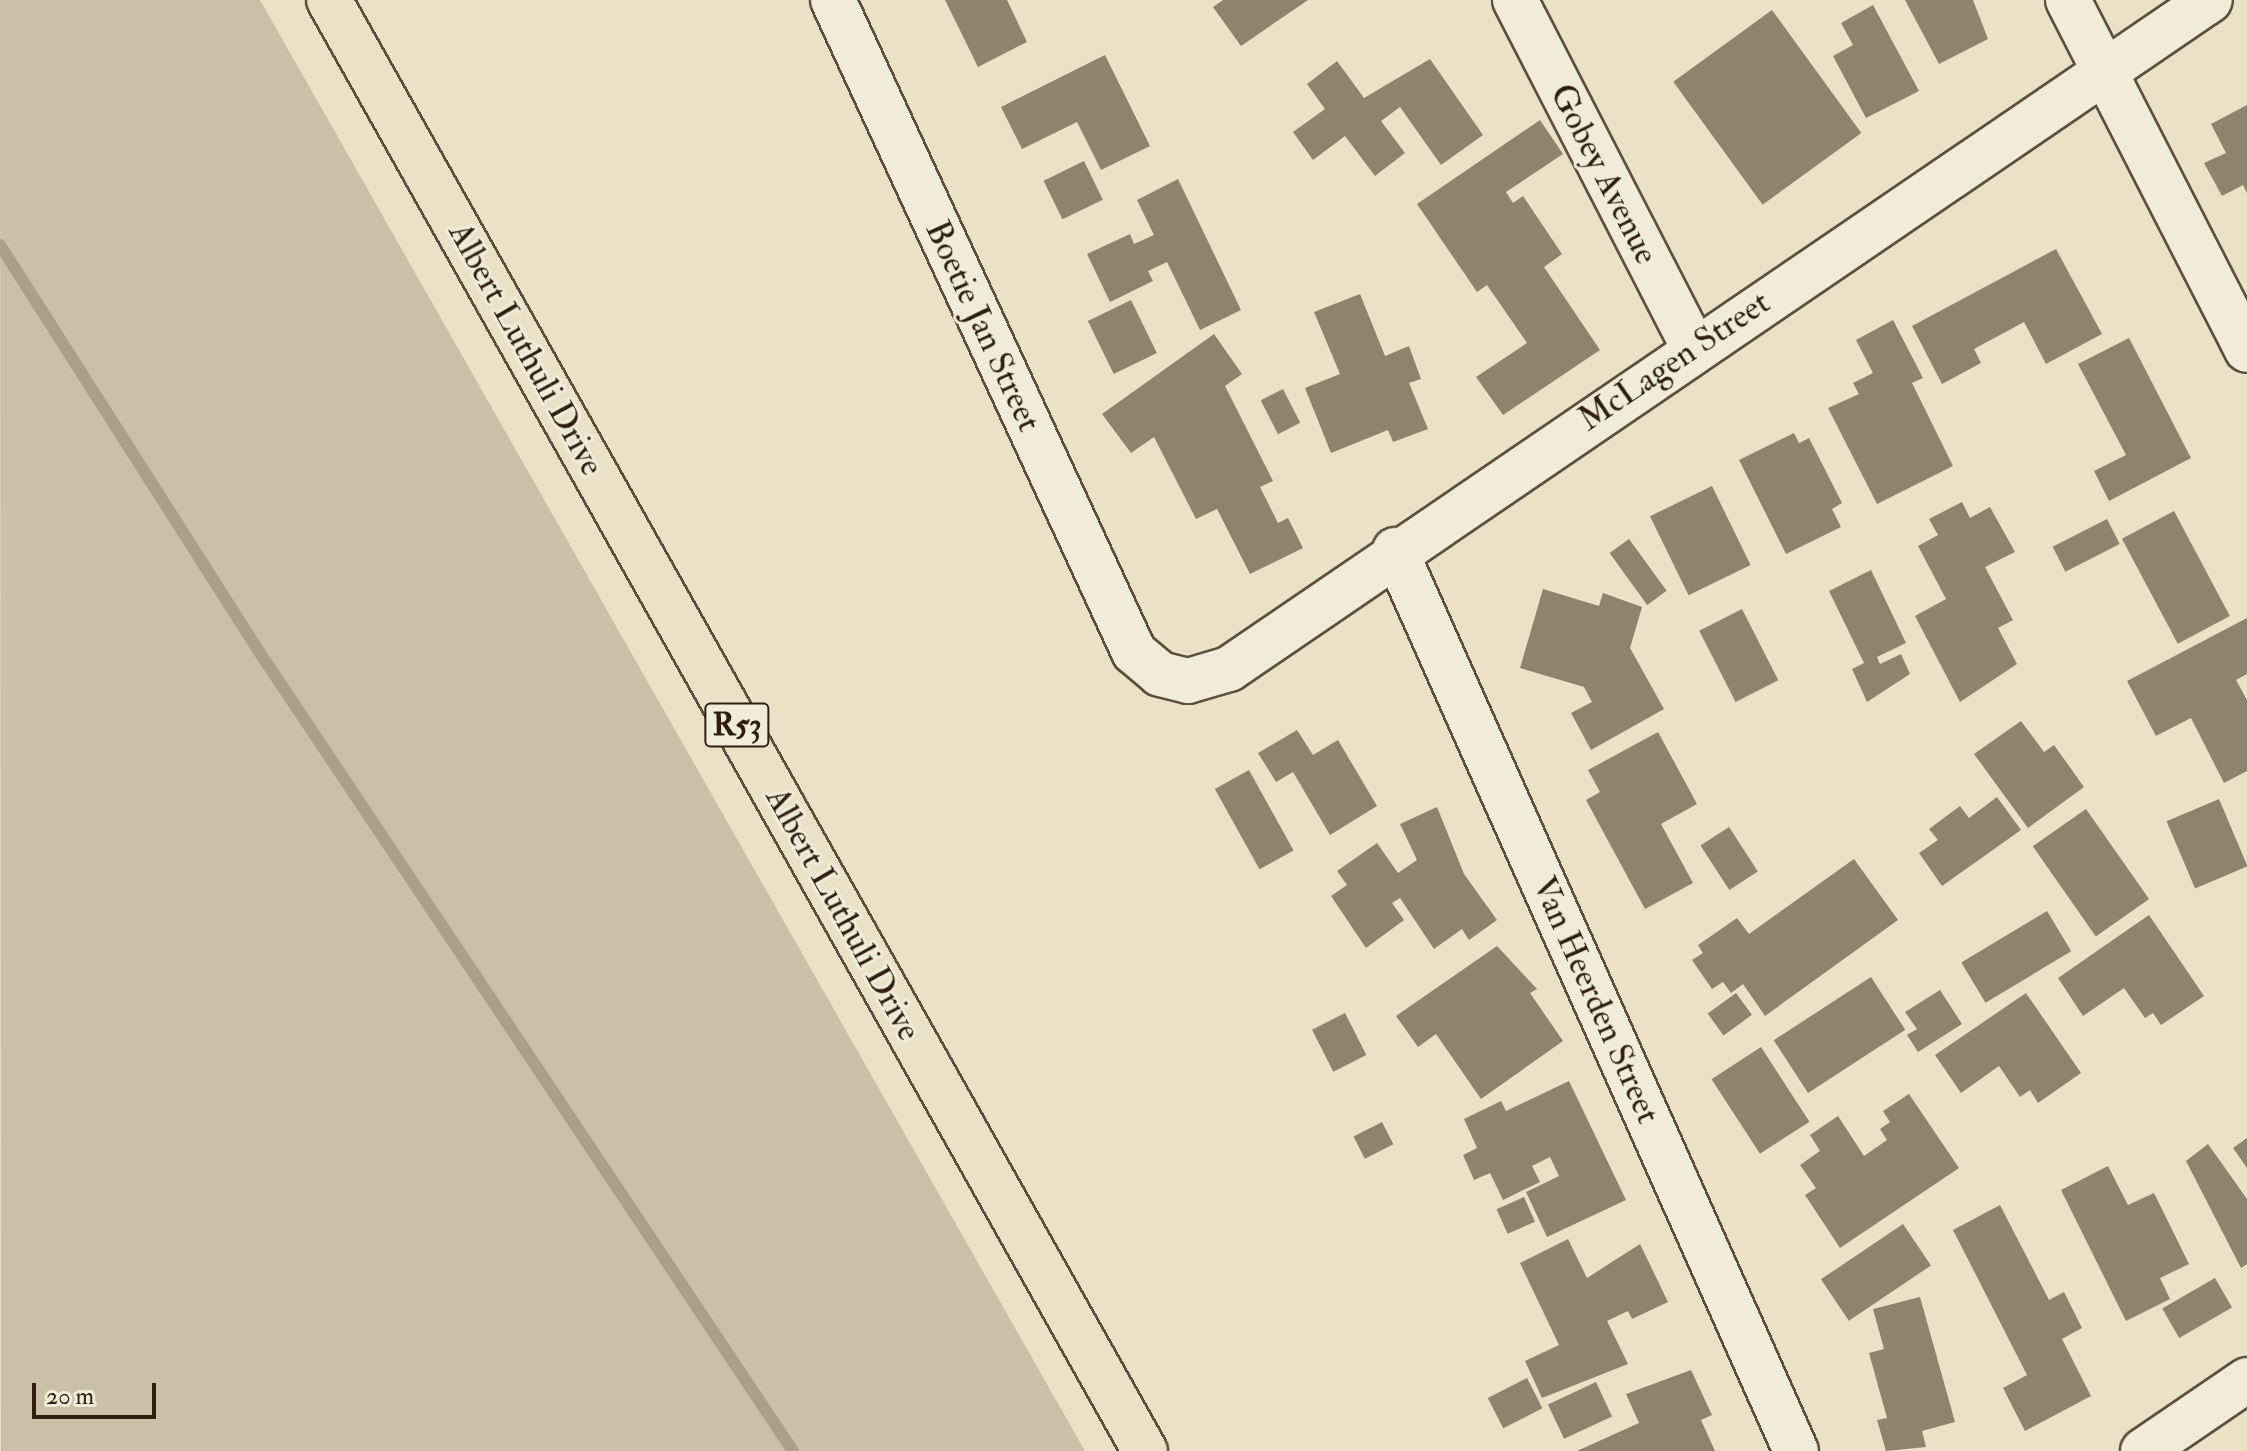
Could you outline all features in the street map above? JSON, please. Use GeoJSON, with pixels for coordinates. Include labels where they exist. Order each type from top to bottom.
{"type":"FeatureCollection","features":[{"type":"Feature","properties":{"kind":"main road","name":"Albert Luthuli Drive"},"geometry":{"type":"LineString","coordinates":[[332,4],[1145,1451]]}},
{"type":"Feature","properties":{"kind":"street","name":"Boetie Jan Street"},"geometry":{"type":"LineString","coordinates":[[833,0],[1134,652]]}},
{"type":"Feature","properties":{"kind":"street","name":"Gobey Avenue"},"geometry":{"type":"LineString","coordinates":[[1515,0],[1693,347]]}},
{"type":"Feature","properties":{"kind":"street"},"geometry":{"type":"LineString","coordinates":[[2068,0],[2247,350]]}},
{"type":"Feature","properties":{"kind":"street","name":"McLagen Street"},"geometry":{"type":"LineString","coordinates":[[1134,652],[1160,674],[1188,681],[1229,669],[1395,550],[2210,0]]}},
{"type":"Feature","properties":{"kind":"street","name":"Van Heerden Street"},"geometry":{"type":"LineString","coordinates":[[1395,550],[1796,1451]]}},
{"type":"Feature","properties":{"kind":"street"},"geometry":{"type":"LineString","coordinates":[[2143,1451],[2247,1380]]}},
{"type":"Feature","properties":{"kind":"shaded area"},"geometry":{"type":"Polygon","coordinates":[[[0,0],[260,0],[1085,1451],[1,1451],[0,0]]]}},
{"type":"Feature","properties":{"kind":"building"},"geometry":{"type":"Polygon","coordinates":[[[945,0],[1007,0],[1027,42],[978,67],[945,0]]]}},
{"type":"Feature","properties":{"kind":"building"},"geometry":{"type":"Polygon","coordinates":[[[1223,0],[1308,0],[1241,46],[1213,7],[1223,0]]]}},
{"type":"Feature","properties":{"kind":"building"},"geometry":{"type":"Polygon","coordinates":[[[1905,0],[1973,0],[1988,39],[1939,64],[1905,0]]]}},
{"type":"Feature","properties":{"kind":"building"},"geometry":{"type":"Polygon","coordinates":[[[1873,5],[1919,91],[1866,118],[1833,56],[1853,45],[1841,23],[1873,5]]]}},
{"type":"Feature","properties":{"kind":"building"},"geometry":{"type":"Polygon","coordinates":[[[1772,10],[1861,133],[1763,205],[1673,82],[1772,10]]]}},
{"type":"Feature","properties":{"kind":"building"},"geometry":{"type":"Polygon","coordinates":[[[1105,55],[1150,146],[1101,170],[1077,122],[1022,149],[1001,107],[1105,55]]]}},
{"type":"Feature","properties":{"kind":"building"},"geometry":{"type":"Polygon","coordinates":[[[1430,59],[1483,135],[1441,165],[1400,107],[1381,121],[1405,153],[1375,176],[1345,136],[1313,160],[1293,132],[1325,109],[1307,84],[1337,61],[1364,98],[1430,59]]]}},
{"type":"Feature","properties":{"kind":"building"},"geometry":{"type":"Polygon","coordinates":[[[2247,105],[2247,193],[2243,185],[2222,196],[2204,163],[2226,153],[2211,124],[2247,105]]]}},
{"type":"Feature","properties":{"kind":"building"},"geometry":{"type":"Polygon","coordinates":[[[1540,120],[1563,154],[1506,192],[1513,203],[1523,196],[1562,254],[1544,267],[1600,350],[1503,415],[1476,377],[1527,343],[1487,285],[1477,292],[1417,204],[1540,120]]]}},
{"type":"Feature","properties":{"kind":"building"},"geometry":{"type":"Polygon","coordinates":[[[1084,161],[1103,200],[1062,219],[1044,181],[1084,161]]]}},
{"type":"Feature","properties":{"kind":"building"},"geometry":{"type":"Polygon","coordinates":[[[1178,179],[1241,310],[1200,330],[1167,262],[1148,271],[1153,281],[1110,302],[1087,254],[1130,234],[1134,244],[1154,235],[1137,200],[1178,179]]]}},
{"type":"Feature","properties":{"kind":"building"},"geometry":{"type":"Polygon","coordinates":[[[2056,249],[2102,334],[2046,364],[2024,322],[1974,349],[1981,363],[1942,384],[1912,326],[2056,249]]]}},
{"type":"Feature","properties":{"kind":"building"},"geometry":{"type":"Polygon","coordinates":[[[1360,294],[1385,356],[1409,346],[1421,379],[1409,383],[1428,429],[1393,442],[1388,430],[1331,453],[1305,388],[1340,374],[1314,312],[1360,294]]]}},
{"type":"Feature","properties":{"kind":"building"},"geometry":{"type":"Polygon","coordinates":[[[1131,300],[1157,353],[1114,374],[1088,321],[1131,300]]]}},
{"type":"Feature","properties":{"kind":"building"},"geometry":{"type":"Polygon","coordinates":[[[1893,320],[1923,378],[1912,383],[1953,466],[1877,504],[1828,408],[1859,394],[1853,383],[1873,373],[1856,340],[1893,320]]]}},
{"type":"Feature","properties":{"kind":"building"},"geometry":{"type":"Polygon","coordinates":[[[1214,334],[1242,374],[1225,386],[1273,481],[1260,487],[1278,523],[1288,518],[1303,548],[1250,574],[1217,509],[1196,519],[1154,437],[1131,453],[1102,414],[1214,334]]]}},
{"type":"Feature","properties":{"kind":"building"},"geometry":{"type":"Polygon","coordinates":[[[2129,338],[2191,458],[2109,501],[2094,471],[2126,455],[2078,364],[2129,338]]]}},
{"type":"Feature","properties":{"kind":"building"},"geometry":{"type":"Polygon","coordinates":[[[1283,389],[1300,423],[1278,434],[1261,400],[1283,389]]]}},
{"type":"Feature","properties":{"kind":"building"},"geometry":{"type":"Polygon","coordinates":[[[1794,433],[1799,443],[1809,438],[1842,503],[1832,509],[1841,527],[1786,554],[1739,460],[1794,433]]]}},
{"type":"Feature","properties":{"kind":"building"},"geometry":{"type":"Polygon","coordinates":[[[1712,486],[1751,565],[1689,595],[1650,516],[1712,486]]]}},
{"type":"Feature","properties":{"kind":"building"},"geometry":{"type":"Polygon","coordinates":[[[1962,502],[1970,518],[1990,507],[2015,552],[1985,567],[2013,620],[1998,628],[2017,664],[1960,702],[1915,616],[1946,599],[1918,546],[1938,535],[1929,519],[1962,502]]]}},
{"type":"Feature","properties":{"kind":"building"},"geometry":{"type":"Polygon","coordinates":[[[2174,511],[2230,616],[2178,644],[2122,539],[2174,511]]]}},
{"type":"Feature","properties":{"kind":"building"},"geometry":{"type":"Polygon","coordinates":[[[2107,519],[2120,544],[2065,572],[2053,547],[2107,519]]]}},
{"type":"Feature","properties":{"kind":"building"},"geometry":{"type":"Polygon","coordinates":[[[1629,539],[1667,591],[1647,605],[1610,553],[1629,539]]]}},
{"type":"Feature","properties":{"kind":"building"},"geometry":{"type":"Polygon","coordinates":[[[1871,570],[1906,643],[1877,657],[1880,664],[1901,654],[1910,674],[1867,702],[1852,669],[1864,663],[1829,591],[1871,570]]]}},
{"type":"Feature","properties":{"kind":"building"},"geometry":{"type":"Polygon","coordinates":[[[1543,589],[1599,606],[1603,593],[1642,607],[1630,648],[1664,709],[1591,750],[1571,713],[1592,702],[1584,687],[1520,668],[1543,589]]]}},
{"type":"Feature","properties":{"kind":"building"},"geometry":{"type":"Polygon","coordinates":[[[1742,609],[1778,680],[1736,702],[1699,631],[1742,609]]]}},
{"type":"Feature","properties":{"kind":"building"},"geometry":{"type":"Polygon","coordinates":[[[2247,618],[2247,674],[2236,680],[2247,700],[2247,771],[2224,783],[2191,718],[2156,736],[2127,681],[2247,618]]]}},
{"type":"Feature","properties":{"kind":"building"},"geometry":{"type":"Polygon","coordinates":[[[2021,721],[2044,752],[2054,745],[2084,787],[2028,828],[1974,754],[2021,721]]]}},
{"type":"Feature","properties":{"kind":"building"},"geometry":{"type":"Polygon","coordinates":[[[1297,730],[1313,755],[1338,740],[1377,806],[1330,835],[1293,772],[1276,782],[1258,753],[1297,730]]]}},
{"type":"Feature","properties":{"kind":"building"},"geometry":{"type":"Polygon","coordinates":[[[1658,732],[1697,804],[1661,824],[1693,883],[1645,909],[1586,800],[1600,792],[1588,770],[1658,732]]]}},
{"type":"Feature","properties":{"kind":"building"},"geometry":{"type":"Polygon","coordinates":[[[1249,770],[1294,850],[1259,869],[1215,789],[1249,770]]]}},
{"type":"Feature","properties":{"kind":"building"},"geometry":{"type":"Polygon","coordinates":[[[1997,797],[2021,830],[1942,886],[1919,853],[1938,840],[1929,829],[1960,806],[1969,818],[1997,797]]]}},
{"type":"Feature","properties":{"kind":"building"},"geometry":{"type":"Polygon","coordinates":[[[2219,799],[2247,866],[2195,888],[2167,821],[2219,799]]]}},
{"type":"Feature","properties":{"kind":"building"},"geometry":{"type":"Polygon","coordinates":[[[1437,807],[1464,874],[1497,920],[1469,940],[1462,929],[1434,949],[1400,898],[1392,903],[1404,920],[1366,948],[1331,896],[1347,885],[1337,871],[1377,843],[1398,873],[1417,860],[1400,824],[1437,807]]]}},
{"type":"Feature","properties":{"kind":"building"},"geometry":{"type":"Polygon","coordinates":[[[2086,809],[2149,899],[2096,936],[2033,846],[2086,809]]]}},
{"type":"Feature","properties":{"kind":"building"},"geometry":{"type":"Polygon","coordinates":[[[1729,827],[1758,871],[1729,890],[1700,846],[1729,827]]]}},
{"type":"Feature","properties":{"kind":"building"},"geometry":{"type":"Polygon","coordinates":[[[1854,859],[1898,920],[1765,1016],[1743,984],[1731,993],[1723,982],[1712,989],[1692,960],[1703,953],[1698,945],[1737,918],[1749,934],[1854,859]]]}},
{"type":"Feature","properties":{"kind":"building"},"geometry":{"type":"Polygon","coordinates":[[[2047,911],[2071,951],[1985,1003],[1961,963],[2047,911]]]}},
{"type":"Feature","properties":{"kind":"building"},"geometry":{"type":"Polygon","coordinates":[[[2149,915],[2204,996],[2161,1025],[2153,1013],[2145,1018],[2124,988],[2083,1016],[2058,978],[2149,915]]]}},
{"type":"Feature","properties":{"kind":"building"},"geometry":{"type":"Polygon","coordinates":[[[1497,946],[1537,989],[1530,993],[1563,1041],[1481,1099],[1436,1034],[1418,1047],[1396,1016],[1497,946]]]}},
{"type":"Feature","properties":{"kind":"building"},"geometry":{"type":"Polygon","coordinates":[[[1871,977],[1905,1030],[1808,1093],[1774,1040],[1871,977]]]}},
{"type":"Feature","properties":{"kind":"building"},"geometry":{"type":"Polygon","coordinates":[[[1940,990],[1962,1024],[1918,1052],[1907,1035],[1917,1029],[1905,1012],[1940,990]]]}},
{"type":"Feature","properties":{"kind":"building"},"geometry":{"type":"Polygon","coordinates":[[[1736,993],[1752,1015],[1724,1035],[1708,1014],[1736,993]]]}},
{"type":"Feature","properties":{"kind":"building"},"geometry":{"type":"Polygon","coordinates":[[[2026,993],[2081,1073],[2038,1103],[2030,1090],[2020,1097],[1999,1066],[1961,1093],[1935,1055],[2026,993]]]}},
{"type":"Feature","properties":{"kind":"building"},"geometry":{"type":"Polygon","coordinates":[[[1345,1013],[1366,1055],[1333,1072],[1312,1030],[1345,1013]]]}},
{"type":"Feature","properties":{"kind":"building"},"geometry":{"type":"Polygon","coordinates":[[[1761,1047],[1809,1122],[1760,1154],[1712,1079],[1761,1047]]]}},
{"type":"Feature","properties":{"kind":"building"},"geometry":{"type":"Polygon","coordinates":[[[1569,1081],[1626,1200],[1547,1237],[1526,1192],[1559,1176],[1550,1157],[1532,1166],[1540,1182],[1503,1200],[1490,1173],[1474,1180],[1463,1155],[1477,1148],[1464,1119],[1501,1101],[1506,1111],[1569,1081]]]}},
{"type":"Feature","properties":{"kind":"building"},"geometry":{"type":"Polygon","coordinates":[[[1909,1094],[1959,1168],[1840,1248],[1805,1195],[1816,1188],[1800,1165],[1820,1151],[1810,1135],[1838,1116],[1864,1156],[1887,1140],[1880,1129],[1890,1122],[1883,1111],[1909,1094]]]}},
{"type":"Feature","properties":{"kind":"building"},"geometry":{"type":"Polygon","coordinates":[[[1382,1122],[1393,1144],[1365,1159],[1353,1137],[1382,1122]]]}},
{"type":"Feature","properties":{"kind":"building"},"geometry":{"type":"Polygon","coordinates":[[[2247,1138],[2247,1168],[2233,1148],[2247,1138]]]}},
{"type":"Feature","properties":{"kind":"building"},"geometry":{"type":"Polygon","coordinates":[[[2208,1144],[2247,1199],[2247,1264],[2241,1268],[2186,1161],[2208,1144]]]}},
{"type":"Feature","properties":{"kind":"building"},"geometry":{"type":"Polygon","coordinates":[[[2108,1166],[2128,1205],[2154,1193],[2189,1264],[2160,1278],[2170,1299],[2126,1321],[2061,1190],[2108,1166]]]}},
{"type":"Feature","properties":{"kind":"building"},"geometry":{"type":"Polygon","coordinates":[[[1524,1197],[1535,1222],[1508,1234],[1497,1209],[1524,1197]]]}},
{"type":"Feature","properties":{"kind":"building"},"geometry":{"type":"Polygon","coordinates":[[[2000,1205],[2049,1300],[2064,1292],[2082,1328],[2062,1339],[2091,1396],[2025,1431],[2003,1388],[2027,1375],[1953,1230],[2000,1205]]]}},
{"type":"Feature","properties":{"kind":"building"},"geometry":{"type":"Polygon","coordinates":[[[1903,1224],[1931,1265],[1849,1321],[1821,1279],[1903,1224]]]}},
{"type":"Feature","properties":{"kind":"building"},"geometry":{"type":"Polygon","coordinates":[[[1568,1239],[1587,1278],[1640,1244],[1668,1302],[1632,1319],[1628,1311],[1607,1321],[1628,1364],[1542,1398],[1525,1361],[1559,1345],[1520,1263],[1568,1239]]]}},
{"type":"Feature","properties":{"kind":"building"},"geometry":{"type":"Polygon","coordinates":[[[2215,1278],[2232,1307],[2179,1338],[2162,1308],[2215,1278]]]}},
{"type":"Feature","properties":{"kind":"building"},"geometry":{"type":"Polygon","coordinates":[[[1920,1297],[1955,1422],[1922,1431],[1926,1447],[1886,1451],[1877,1420],[1887,1418],[1869,1353],[1884,1349],[1873,1309],[1920,1297]]]}},
{"type":"Feature","properties":{"kind":"building"},"geometry":{"type":"Polygon","coordinates":[[[1691,1370],[1712,1415],[1701,1420],[1715,1451],[1577,1451],[1639,1423],[1626,1394],[1691,1370]]]}},
{"type":"Feature","properties":{"kind":"building"},"geometry":{"type":"Polygon","coordinates":[[[1527,1378],[1542,1408],[1503,1428],[1488,1398],[1527,1378]]]}},
{"type":"Feature","properties":{"kind":"building"},"geometry":{"type":"Polygon","coordinates":[[[1596,1382],[1612,1416],[1564,1439],[1548,1404],[1596,1382]]]}},
{"type":"Feature","properties":{"kind":"waterway"},"geometry":{"type":"LineString","coordinates":[[0,245],[266,662],[793,1451]]}}]}
